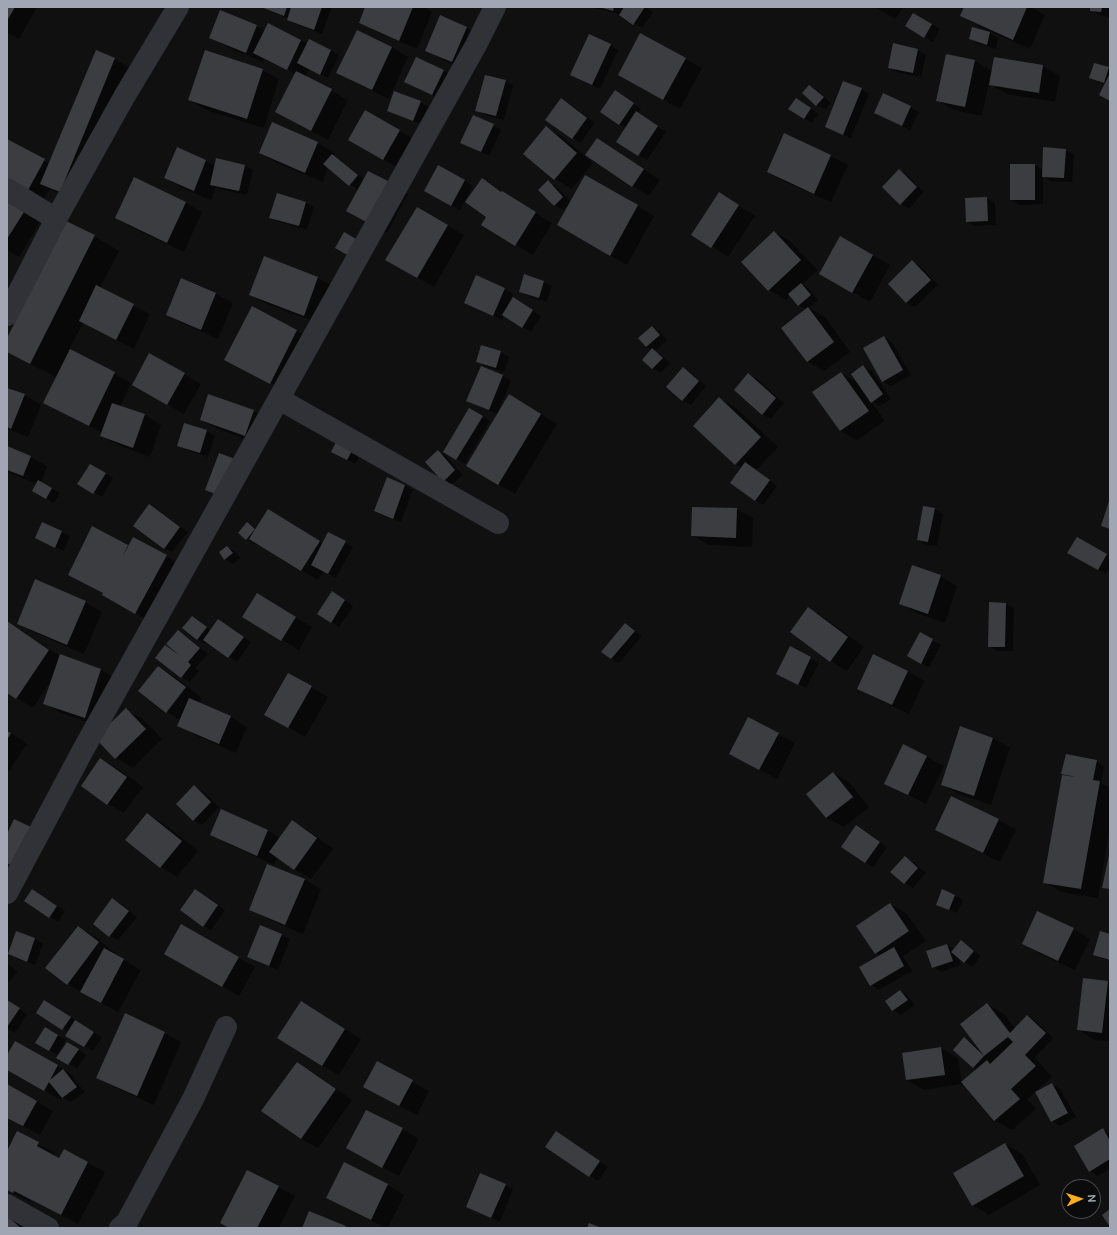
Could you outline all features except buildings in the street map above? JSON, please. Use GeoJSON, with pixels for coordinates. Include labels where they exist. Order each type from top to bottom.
{"type":"FeatureCollection","features":[{"type":"Feature","properties":{"kind":"street"},"geometry":{"type":"LineString","coordinates":[[7,315],[56,220],[124,97],[178,7]]}},
{"type":"Feature","properties":{"kind":"street"},"geometry":{"type":"LineString","coordinates":[[7,893],[83,750],[476,45],[495,7]]}},
{"type":"Feature","properties":{"kind":"street"},"geometry":{"type":"LineString","coordinates":[[7,189],[56,220]]}},
{"type":"Feature","properties":{"kind":"street"},"geometry":{"type":"LineString","coordinates":[[279,398],[498,523]]}},
{"type":"Feature","properties":{"kind":"street"},"geometry":{"type":"LineString","coordinates":[[120,1228],[127,1222],[193,1099],[226,1027]]}},
{"type":"Feature","properties":{"kind":"street"},"geometry":{"type":"LineString","coordinates":[[7,1205],[48,1228]]}}]}
